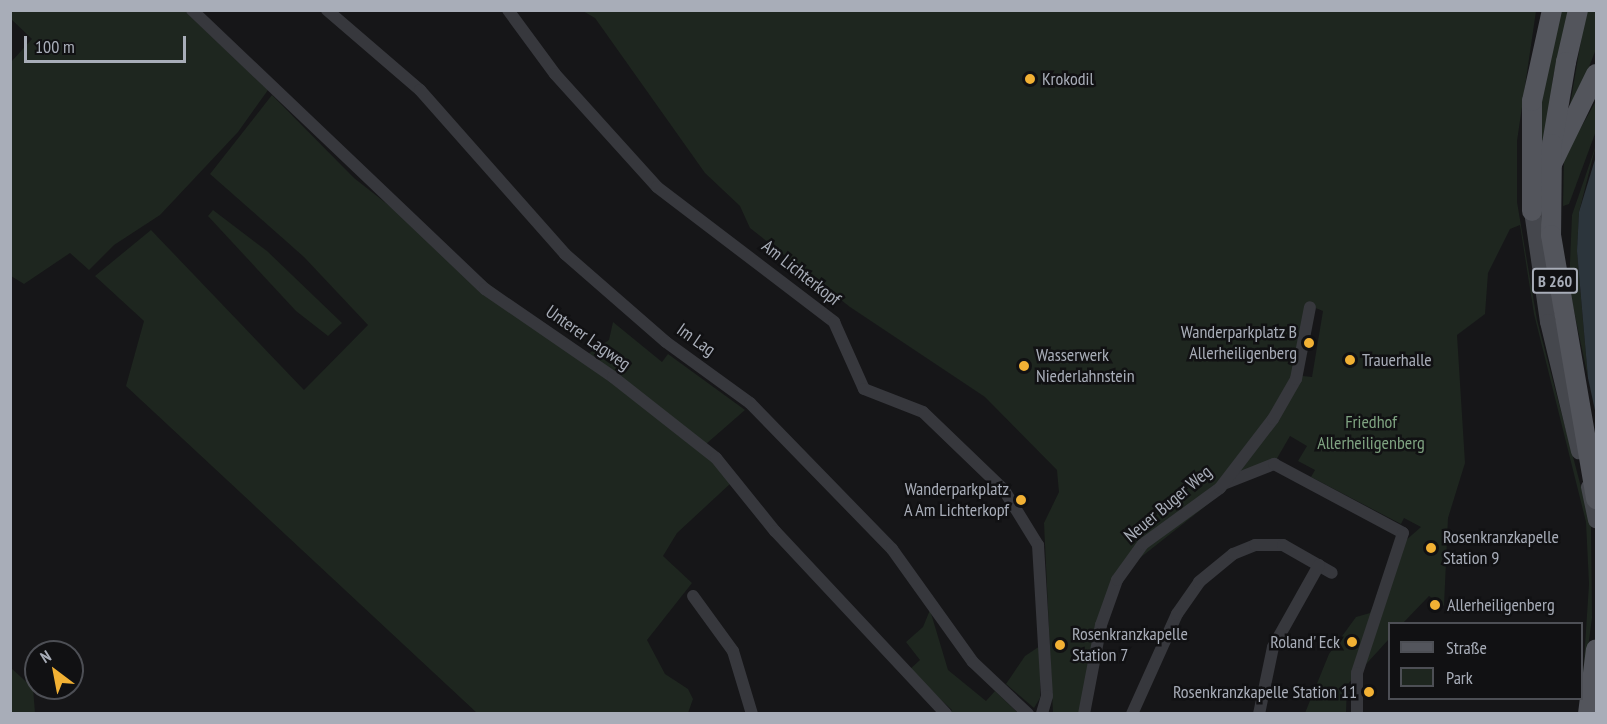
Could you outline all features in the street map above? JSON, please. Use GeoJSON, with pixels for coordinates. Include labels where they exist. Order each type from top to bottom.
{"type":"FeatureCollection","features":[{"type":"Feature","properties":{"kind":"main road"},"geometry":{"type":"LineString","coordinates":[[1532,211],[1532,101],[1552,10]]}},
{"type":"Feature","properties":{"kind":"main road","name":"B 260"},"geometry":{"type":"LineString","coordinates":[[1578,10],[1566,62],[1552,144],[1551,236],[1596,499]]}},
{"type":"Feature","properties":{"kind":"main road"},"geometry":{"type":"LineString","coordinates":[[1532,211],[1596,74]]}},
{"type":"Feature","properties":{"kind":"main road"},"geometry":{"type":"LineString","coordinates":[[1588,714],[1596,649]]}},
{"type":"Feature","properties":{"kind":"street","name":"Unterer Lagweg"},"geometry":{"type":"LineString","coordinates":[[192,10],[485,289],[613,377],[716,458],[775,531],[946,714]]}},
{"type":"Feature","properties":{"kind":"street","name":"Im Lag"},"geometry":{"type":"LineString","coordinates":[[327,10],[420,90],[566,254],[666,342],[750,403],[892,549],[973,662],[1028,714]]}},
{"type":"Feature","properties":{"kind":"street","name":"Am Lichterkopf"},"geometry":{"type":"LineString","coordinates":[[508,10],[555,74],[657,187],[834,321],[864,389],[923,412],[1004,490],[1038,545],[1047,696],[1042,714]]}},
{"type":"Feature","properties":{"kind":"street"},"geometry":{"type":"LineString","coordinates":[[1532,211],[1548,322],[1596,520]]}},
{"type":"Feature","properties":{"kind":"street","name":"Neuer Buger Weg"},"geometry":{"type":"LineString","coordinates":[[1084,714],[1101,625],[1117,580],[1143,544],[1220,488],[1296,380],[1310,307]]}},
{"type":"Feature","properties":{"kind":"street"},"geometry":{"type":"LineString","coordinates":[[1220,488],[1274,464],[1403,533],[1357,673],[1357,714]]}},
{"type":"Feature","properties":{"kind":"street"},"geometry":{"type":"LineString","coordinates":[[1132,714],[1177,614],[1215,567],[1244,548],[1268,543],[1286,545],[1332,573]]}},
{"type":"Feature","properties":{"kind":"street"},"geometry":{"type":"LineString","coordinates":[[1259,714],[1273,646],[1319,565]]}},
{"type":"Feature","properties":{"kind":"street"},"geometry":{"type":"LineString","coordinates":[[693,596],[733,651],[752,714]]}},
{"type":"Feature","properties":{"kind":"green space"},"geometry":{"type":"Polygon","coordinates":[[[11,11],[185,11],[268,90],[238,132],[160,215],[114,245],[89,270],[70,253],[24,284],[11,276],[11,62],[32,39],[11,19],[11,11]]]}},
{"type":"Feature","properties":{"kind":"green space","name":"Friedhof Allerheiligenberg"},"geometry":{"type":"Polygon","coordinates":[[[583,11],[1536,11],[1517,141],[1517,202],[1537,320],[1591,525],[1592,618],[1583,685],[1589,584],[1586,522],[1534,314],[1520,225],[1510,229],[1488,273],[1485,314],[1457,335],[1465,463],[1448,518],[1444,606],[1429,596],[1404,622],[1388,622],[1388,640],[1347,685],[1346,713],[1305,713],[1329,654],[1356,617],[1370,613],[1405,541],[1421,527],[1404,518],[1401,524],[1311,477],[1315,470],[1298,461],[1307,446],[1290,436],[1272,467],[1236,482],[1131,565],[1111,603],[1088,713],[1053,713],[1044,523],[1059,492],[1057,470],[985,397],[850,307],[750,228],[740,206],[705,173],[595,18],[583,11]],[[1313,307],[1293,375],[1312,377],[1323,311],[1313,307]]]}},
{"type":"Feature","properties":{"kind":"green space"},"geometry":{"type":"Polygon","coordinates":[[[1557,11],[1570,11],[1553,77],[1543,174],[1535,191],[1534,137],[1557,11]]]}},
{"type":"Feature","properties":{"kind":"green space"},"geometry":{"type":"Polygon","coordinates":[[[1586,11],[1596,11],[1596,49],[1567,123],[1586,11]]]}},
{"type":"Feature","properties":{"kind":"green space"},"geometry":{"type":"Polygon","coordinates":[[[272,95],[354,178],[713,460],[731,483],[677,533],[663,556],[692,583],[647,640],[665,674],[688,689],[693,699],[688,713],[477,713],[126,386],[144,321],[95,276],[151,230],[304,390],[368,325],[304,257],[210,174],[272,95]]]}},
{"type":"Feature","properties":{"kind":"green space"},"geometry":{"type":"Polygon","coordinates":[[[1596,101],[1596,131],[1569,204],[1563,206],[1564,157],[1596,101]]]}},
{"type":"Feature","properties":{"kind":"green space"},"geometry":{"type":"Polygon","coordinates":[[[1596,145],[1579,212],[1577,251],[1588,378],[1569,287],[1572,215],[1596,145]]]}},
{"type":"Feature","properties":{"kind":"green space"},"geometry":{"type":"Polygon","coordinates":[[[213,210],[267,251],[342,323],[328,336],[296,311],[208,216],[213,210]]]}},
{"type":"Feature","properties":{"kind":"green space"},"geometry":{"type":"Polygon","coordinates":[[[613,322],[662,362],[668,354],[745,410],[706,444],[588,354],[609,340],[613,322]]]}},
{"type":"Feature","properties":{"kind":"green space"},"geometry":{"type":"Polygon","coordinates":[[[930,610],[948,670],[986,701],[995,691],[1018,713],[949,713],[952,710],[909,670],[920,660],[906,642],[923,627],[930,610]]]}},
{"type":"Feature","properties":{"kind":"green space"},"geometry":{"type":"Polygon","coordinates":[[[1040,646],[1040,698],[1034,708],[1006,684],[1025,656],[1040,646]]]}},
{"type":"Feature","properties":{"kind":"green space"},"geometry":{"type":"Polygon","coordinates":[[[10,667],[24,680],[24,700],[34,700],[35,713],[11,713],[10,667]]]}},
{"type":"Feature","properties":{"kind":"shaded area"},"geometry":{"type":"Polygon","coordinates":[[[1596,156],[1596,415],[1588,378],[1577,251],[1579,212],[1596,156]]]}},
{"type":"Feature","properties":{"kind":"place","name":"Krokodil"},"geometry":{"type":"Point","coordinates":[1030,79]}},
{"type":"Feature","properties":{"kind":"place","name":"Wanderparkplatz B Allerheiligenberg"},"geometry":{"type":"Point","coordinates":[1309,343]}},
{"type":"Feature","properties":{"kind":"place","name":"Trauerhalle"},"geometry":{"type":"Point","coordinates":[1350,360]}},
{"type":"Feature","properties":{"kind":"place","name":"Wasserwerk Niederlahnstein"},"geometry":{"type":"Point","coordinates":[1024,366]}},
{"type":"Feature","properties":{"kind":"place","name":"Wanderparkplatz A Am Lichterkopf"},"geometry":{"type":"Point","coordinates":[1021,500]}},
{"type":"Feature","properties":{"kind":"place","name":"Rosenkranzkapelle Station 9"},"geometry":{"type":"Point","coordinates":[1431,548]}},
{"type":"Feature","properties":{"kind":"place","name":"Allerheiligenberg"},"geometry":{"type":"Point","coordinates":[1435,605]}},
{"type":"Feature","properties":{"kind":"place","name":"Roland' Eck"},"geometry":{"type":"Point","coordinates":[1352,642]}},
{"type":"Feature","properties":{"kind":"place","name":"Rosenkranzkapelle Station 7"},"geometry":{"type":"Point","coordinates":[1060,645]}},
{"type":"Feature","properties":{"kind":"place","name":"Rosenkranzkapelle Station 11"},"geometry":{"type":"Point","coordinates":[1369,692]}}]}
